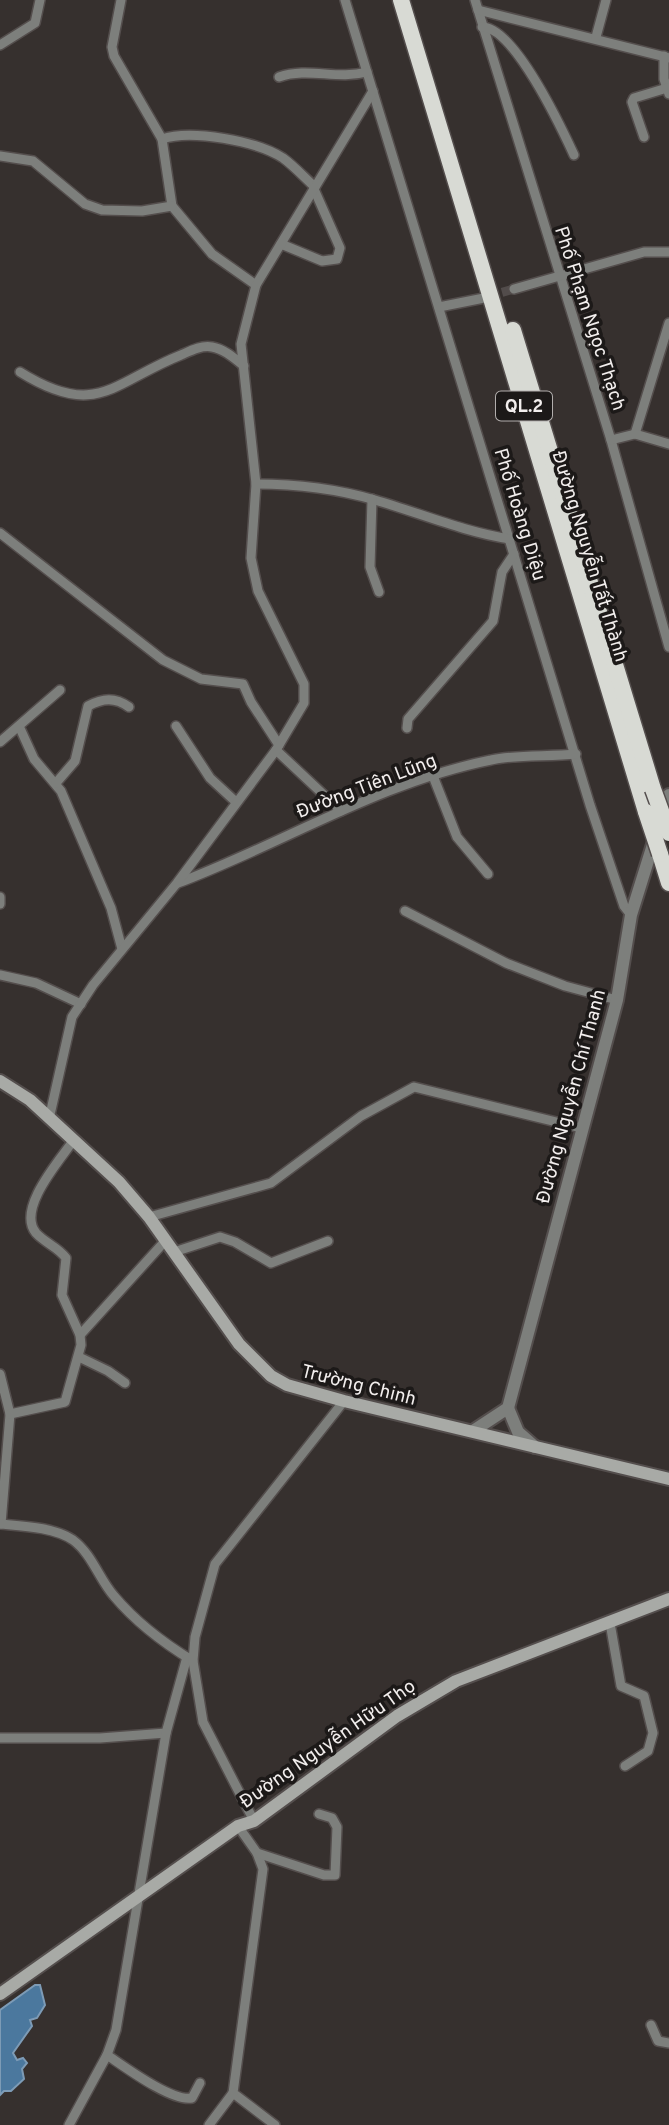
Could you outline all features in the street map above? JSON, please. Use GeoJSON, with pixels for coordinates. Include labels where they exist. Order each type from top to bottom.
{"type":"FeatureCollection","features":[{"type":"Feature","properties":{"kind":"highway","name":"Đường Nguyễn Tất Thành"},"geometry":{"type":"LineString","coordinates":[[401,0],[669,883]]}},
{"type":"Feature","properties":{"kind":"highway","name":"Đường Nguyễn Tất Thành"},"geometry":{"type":"LineString","coordinates":[[412,0],[669,834]]}},
{"type":"Feature","properties":{"kind":"main road","name":"Trường Chinh"},"geometry":{"type":"LineString","coordinates":[[0,1081],[30,1100],[119,1182],[149,1217],[239,1344],[271,1376],[287,1385],[344,1401],[669,1479]]}},
{"type":"Feature","properties":{"kind":"main road","name":"Đường Nguyễn Hữu Thọ"},"geometry":{"type":"LineString","coordinates":[[0,1994],[238,1826],[254,1821],[397,1716],[456,1681],[669,1599]]}},
{"type":"Feature","properties":{"kind":"street"},"geometry":{"type":"LineString","coordinates":[[0,45],[35,23],[40,0]]}},
{"type":"Feature","properties":{"kind":"street"},"geometry":{"type":"LineString","coordinates":[[121,0],[112,47],[114,56],[162,139],[172,206],[212,254],[256,285]]}},
{"type":"Feature","properties":{"kind":"street","name":"Phố Hoàng Diệu"},"geometry":{"type":"LineString","coordinates":[[345,0],[576,754],[624,906],[631,915]]}},
{"type":"Feature","properties":{"kind":"street","name":"Phố Phạm Ngọc Thạch"},"geometry":{"type":"LineString","coordinates":[[475,0],[558,276],[611,440],[669,647]]}},
{"type":"Feature","properties":{"kind":"street"},"geometry":{"type":"LineString","coordinates":[[596,37],[606,0]]}},
{"type":"Feature","properties":{"kind":"street"},"geometry":{"type":"LineString","coordinates":[[478,10],[596,37],[666,57],[668,91],[634,98],[632,102],[644,136]]}},
{"type":"Feature","properties":{"kind":"street"},"geometry":{"type":"LineString","coordinates":[[482,27],[495,30],[513,49],[552,109],[573,155]]}},
{"type":"Feature","properties":{"kind":"street"},"geometry":{"type":"LineString","coordinates":[[279,77],[292,73],[345,77],[367,72]]}},
{"type":"Feature","properties":{"kind":"street"},"geometry":{"type":"LineString","coordinates":[[49,1119],[72,1017],[122,949],[177,883],[277,747],[304,703],[304,684],[257,591],[251,558],[256,484],[242,328],[256,285],[373,91]]}},
{"type":"Feature","properties":{"kind":"street"},"geometry":{"type":"LineString","coordinates":[[162,139],[179,134],[201,136],[273,153],[314,188],[340,248],[337,259],[322,261],[281,244]]}},
{"type":"Feature","properties":{"kind":"street"},"geometry":{"type":"LineString","coordinates":[[0,156],[33,162],[85,204],[102,210],[142,211],[172,206]]}},
{"type":"Feature","properties":{"kind":"street"},"geometry":{"type":"LineString","coordinates":[[514,289],[644,252],[669,252]]}},
{"type":"Feature","properties":{"kind":"street"},"geometry":{"type":"LineString","coordinates":[[439,307],[484,298]]}},
{"type":"Feature","properties":{"kind":"street"},"geometry":{"type":"LineString","coordinates":[[635,434],[665,347],[669,323]]}},
{"type":"Feature","properties":{"kind":"street"},"geometry":{"type":"LineString","coordinates":[[20,372],[52,388],[99,396],[112,392],[156,366],[208,346],[226,352],[244,366]]}},
{"type":"Feature","properties":{"kind":"street"},"geometry":{"type":"LineString","coordinates":[[611,440],[635,434],[669,444]]}},
{"type":"Feature","properties":{"kind":"street"},"geometry":{"type":"LineString","coordinates":[[256,484],[289,484],[372,499],[488,536],[510,539]]}},
{"type":"Feature","properties":{"kind":"street"},"geometry":{"type":"LineString","coordinates":[[372,499],[370,567],[379,592]]}},
{"type":"Feature","properties":{"kind":"street"},"geometry":{"type":"LineString","coordinates":[[0,533],[163,660],[201,679],[243,684],[277,747],[341,811]]}},
{"type":"Feature","properties":{"kind":"street"},"geometry":{"type":"LineString","coordinates":[[407,728],[408,719],[493,621],[502,572],[514,554]]}},
{"type":"Feature","properties":{"kind":"street"},"geometry":{"type":"LineString","coordinates":[[0,742],[60,690]]}},
{"type":"Feature","properties":{"kind":"street"},"geometry":{"type":"LineString","coordinates":[[57,783],[75,761],[88,706],[108,699],[120,701],[129,707]]}},
{"type":"Feature","properties":{"kind":"street"},"geometry":{"type":"LineString","coordinates":[[19,726],[33,759],[57,783],[111,908],[122,949]]}},
{"type":"Feature","properties":{"kind":"street"},"geometry":{"type":"LineString","coordinates":[[176,726],[210,778],[236,802]]}},
{"type":"Feature","properties":{"kind":"street","name":"Đường Tiên Lũng"},"geometry":{"type":"LineString","coordinates":[[177,883],[341,811],[433,776],[493,759],[576,754]]}},
{"type":"Feature","properties":{"kind":"street"},"geometry":{"type":"LineString","coordinates":[[433,776],[457,837],[488,874]]}},
{"type":"Feature","properties":{"kind":"street","name":"Đường Nguyễn Chí Thanh"},"geometry":{"type":"LineString","coordinates":[[508,1408],[617,999],[631,915],[669,795]]}},
{"type":"Feature","properties":{"kind":"street"},"geometry":{"type":"LineString","coordinates":[[0,897],[0,904]]}},
{"type":"Feature","properties":{"kind":"street"},"geometry":{"type":"LineString","coordinates":[[405,911],[516,967],[565,986],[617,999]]}},
{"type":"Feature","properties":{"kind":"street"},"geometry":{"type":"LineString","coordinates":[[0,975],[36,983],[80,1004]]}},
{"type":"Feature","properties":{"kind":"street"},"geometry":{"type":"LineString","coordinates":[[149,1217],[271,1183],[361,1116],[414,1087],[581,1128]]}},
{"type":"Feature","properties":{"kind":"street"},"geometry":{"type":"LineString","coordinates":[[10,1414],[65,1402],[79,1357],[80,1335],[62,1295],[65,1258],[38,1235],[32,1218],[38,1191],[74,1141]]}},
{"type":"Feature","properties":{"kind":"street"},"geometry":{"type":"LineString","coordinates":[[174,1252],[220,1237],[228,1238],[271,1263],[328,1241]]}},
{"type":"Feature","properties":{"kind":"street"},"geometry":{"type":"LineString","coordinates":[[80,1335],[166,1240]]}},
{"type":"Feature","properties":{"kind":"street"},"geometry":{"type":"LineString","coordinates":[[79,1357],[125,1383]]}},
{"type":"Feature","properties":{"kind":"street"},"geometry":{"type":"LineString","coordinates":[[0,1374],[10,1414],[0,1524],[62,1534],[73,1540],[86,1552],[114,1595],[190,1659],[203,1722],[254,1821]]}},
{"type":"Feature","properties":{"kind":"street"},"geometry":{"type":"LineString","coordinates":[[69,2125],[107,2055],[116,2030],[166,1733],[190,1659],[215,1564],[344,1401]]}},
{"type":"Feature","properties":{"kind":"street"},"geometry":{"type":"LineString","coordinates":[[473,1431],[508,1408],[518,1432],[535,1448]]}},
{"type":"Feature","properties":{"kind":"street"},"geometry":{"type":"LineString","coordinates":[[610,1623],[619,1682],[625,1690],[645,1696],[653,1734],[648,1751],[625,1766]]}},
{"type":"Feature","properties":{"kind":"street"},"geometry":{"type":"LineString","coordinates":[[0,1738],[100,1738],[166,1733]]}},
{"type":"Feature","properties":{"kind":"street"},"geometry":{"type":"LineString","coordinates":[[257,1853],[324,1875],[335,1875],[337,1827],[332,1818],[320,1814]]}},
{"type":"Feature","properties":{"kind":"street"},"geometry":{"type":"LineString","coordinates":[[209,2125],[233,2092],[263,1875],[262,1862],[238,1826]]}},
{"type":"Feature","properties":{"kind":"street"},"geometry":{"type":"LineString","coordinates":[[651,2025],[658,2041],[669,2043]]}},
{"type":"Feature","properties":{"kind":"street"},"geometry":{"type":"LineString","coordinates":[[107,2055],[145,2080],[184,2098],[192,2098],[200,2083]]}},
{"type":"Feature","properties":{"kind":"street"},"geometry":{"type":"LineString","coordinates":[[233,2092],[275,2125]]}},
{"type":"Feature","properties":{"kind":"water"},"geometry":{"type":"Polygon","coordinates":[[[35,1985],[40,1985],[45,2005],[37,2018],[30,2020],[32,2026],[13,2053],[17,2060],[23,2058],[27,2063],[22,2069],[24,2079],[11,2091],[4,2091],[0,2095],[0,2010],[35,1985]]]}},
{"type":"Feature","properties":{"kind":"tunnel"},"geometry":{"type":"LineString","coordinates":[[489,296],[514,289]]}}]}
